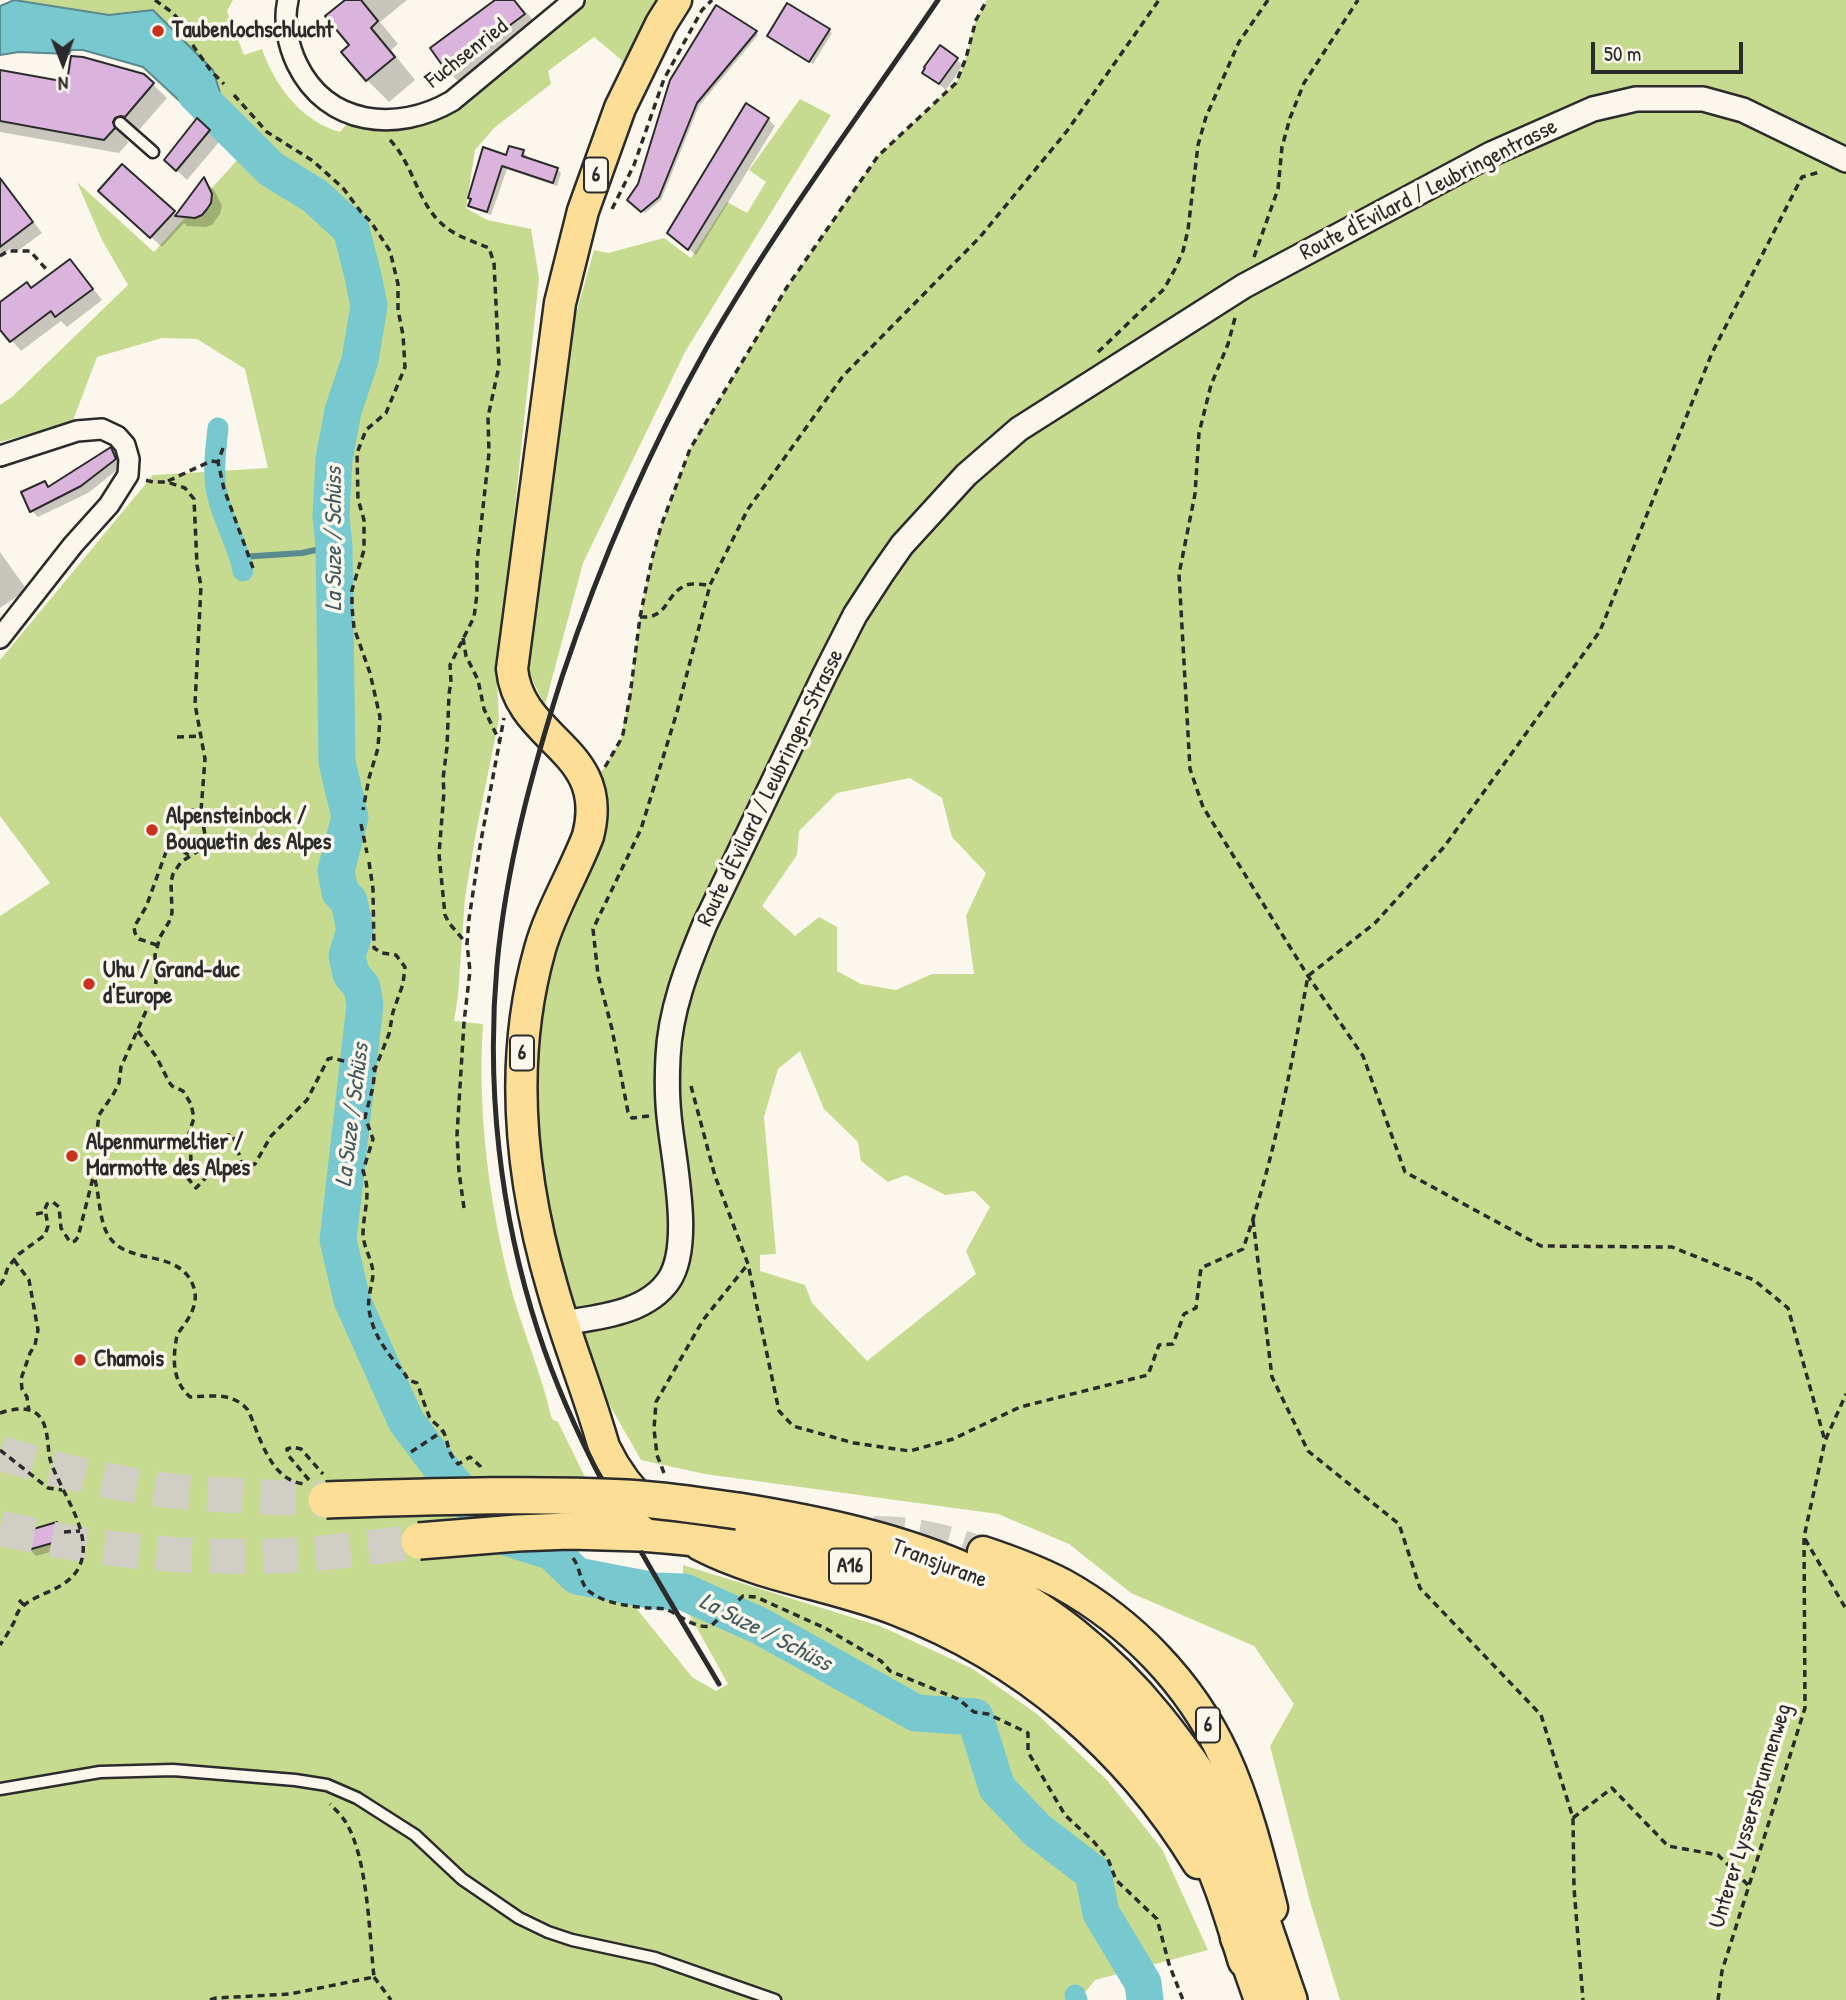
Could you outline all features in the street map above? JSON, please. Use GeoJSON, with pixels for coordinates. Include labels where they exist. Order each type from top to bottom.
{"type":"FeatureCollection","features":[{"type":"Feature","properties":{"kind":"highway","name":"Transjurane"},"geometry":{"type":"LineString","coordinates":[[325,1492],[592,1497],[678,1503],[738,1511],[779,1517],[878,1541],[948,1564],[998,1586],[1034,1608],[1092,1652],[1143,1703],[1193,1768],[1210,1796],[1228,1836],[1289,2000]]}},
{"type":"Feature","properties":{"kind":"highway","name":"Transjurane"},"geometry":{"type":"LineString","coordinates":[[416,1542],[517,1533],[581,1531],[666,1535],[739,1543],[782,1550],[869,1571],[906,1582],[972,1610],[1063,1672],[1111,1716],[1151,1761],[1201,1837],[1221,1882],[1246,1960]]}},
{"type":"Feature","properties":{"kind":"main road","name":"6"},"geometry":{"type":"LineString","coordinates":[[676,0],[661,24],[626,96],[583,211],[560,303],[513,652],[513,679],[524,706],[577,764],[590,791],[592,811],[587,836],[540,947],[522,1041],[521,1111],[530,1184],[543,1253],[563,1323],[604,1447],[616,1470],[625,1483],[668,1524],[706,1548],[766,1571],[845,1592],[944,1630],[998,1659],[1048,1693],[1094,1735],[1152,1797],[1207,1878],[1246,1960]]}},
{"type":"Feature","properties":{"kind":"main road","name":"6"},"geometry":{"type":"LineString","coordinates":[[594,1413],[656,1471]]}},
{"type":"Feature","properties":{"kind":"main road","name":"6"},"geometry":{"type":"LineString","coordinates":[[983,1552],[1042,1574],[1104,1611],[1152,1653],[1196,1706],[1224,1756],[1239,1792],[1260,1861],[1295,2000]]}},
{"type":"Feature","properties":{"kind":"main road","name":"Transjurane"},"geometry":{"type":"LineString","coordinates":[[1246,1960],[1260,2000]]}},
{"type":"Feature","properties":{"kind":"street","name":"Fuchsenried"},"geometry":{"type":"LineString","coordinates":[[288,0],[286,25],[289,42],[300,69],[313,88],[342,110],[368,119],[385,121],[416,117],[452,101],[574,0]]}},
{"type":"Feature","properties":{"kind":"street","name":"Route d'Evilard / Leubringentrasse"},"geometry":{"type":"LineString","coordinates":[[1180,325],[1244,286],[1491,154],[1593,109],[1636,99],[1703,99],[1743,110],[1846,160]]}},
{"type":"Feature","properties":{"kind":"street","name":"Route d'Evilard / Leubringen-Strasse"},"geometry":{"type":"LineString","coordinates":[[563,1323],[604,1316],[639,1305],[656,1294],[668,1281],[676,1266],[680,1238],[680,1205],[667,1082],[670,1033],[678,997],[705,924],[855,615],[902,545],[957,484],[1019,429],[1180,325]]}},
{"type":"Feature","properties":{"kind":"street"},"geometry":{"type":"LineString","coordinates":[[0,456],[77,431],[102,429],[117,436],[125,445],[129,460],[128,475],[109,505],[73,545],[0,638]]}},
{"type":"Feature","properties":{"kind":"lane"},"geometry":{"type":"LineString","coordinates":[[120,123],[153,152]]}},
{"type":"Feature","properties":{"kind":"lane"},"geometry":{"type":"LineString","coordinates":[[0,1788],[100,1772],[173,1770],[327,1785],[357,1798],[415,1835],[462,1879],[519,1918],[548,1932],[572,1940],[655,1958],[775,2000]]}},
{"type":"Feature","properties":{"kind":"path"},"geometry":{"type":"LineString","coordinates":[[155,0],[178,20],[211,71],[224,84]]}},
{"type":"Feature","properties":{"kind":"path"},"geometry":{"type":"LineString","coordinates":[[608,217],[634,165],[664,79],[702,10],[712,0]]}},
{"type":"Feature","properties":{"kind":"path"},"geometry":{"type":"LineString","coordinates":[[590,791],[623,734],[640,617],[652,559],[661,526],[690,449],[787,287],[878,156],[956,83],[967,58],[976,20],[987,0]]}},
{"type":"Feature","properties":{"kind":"path"},"geometry":{"type":"LineString","coordinates":[[669,1115],[632,1118],[628,1112],[612,1028],[598,975],[593,929],[641,828],[677,712],[710,585],[748,509],[843,376],[979,237],[1066,131],[1158,0]]}},
{"type":"Feature","properties":{"kind":"path"},"geometry":{"type":"LineString","coordinates":[[1096,354],[1164,289],[1175,269],[1188,230],[1198,145],[1206,117],[1239,42],[1268,0]]}},
{"type":"Feature","properties":{"kind":"path"},"geometry":{"type":"LineString","coordinates":[[1358,0],[1304,83],[1290,118],[1282,147],[1278,189],[1244,286],[1228,344],[1211,385],[1199,433],[1195,494],[1179,574],[1190,769],[1203,807],[1308,976],[1363,1056],[1405,1172],[1541,1246],[1672,1247],[1754,1280],[1788,1308],[1825,1441]]}},
{"type":"Feature","properties":{"kind":"path"},"geometry":{"type":"LineString","coordinates":[[234,95],[267,132],[313,161],[343,188],[360,212],[371,222],[390,251],[398,285],[398,310],[405,367],[386,413],[366,430],[357,453],[358,499],[364,520],[364,550],[352,590],[352,607],[354,628],[370,673],[380,717],[378,748],[363,810]]}},
{"type":"Feature","properties":{"kind":"path"},"geometry":{"type":"LineString","coordinates":[[387,136],[399,149],[427,205],[440,222],[450,230],[489,248],[494,263],[499,366],[488,417],[489,453],[474,617],[450,665],[439,854],[445,915],[467,944]]}},
{"type":"Feature","properties":{"kind":"path"},"geometry":{"type":"LineString","coordinates":[[690,1074],[691,1087],[715,1176],[748,1264],[779,1411],[793,1426],[854,1443],[910,1451],[953,1439],[1020,1406],[1149,1375],[1159,1345],[1173,1344],[1184,1314],[1196,1308],[1201,1268],[1243,1249],[1284,1101],[1308,976],[1376,923],[1444,848],[1600,631],[1712,353],[1802,177],[1824,170]]}},
{"type":"Feature","properties":{"kind":"path"},"geometry":{"type":"LineString","coordinates":[[0,256],[8,251],[30,251],[46,268]]}},
{"type":"Feature","properties":{"kind":"path"},"geometry":{"type":"LineString","coordinates":[[223,448],[218,462],[224,489],[253,568]]}},
{"type":"Feature","properties":{"kind":"path"},"geometry":{"type":"LineString","coordinates":[[167,482],[211,461],[218,462]]}},
{"type":"Feature","properties":{"kind":"path"},"geometry":{"type":"LineString","coordinates":[[0,1284],[14,1260],[30,1244],[45,1235],[48,1226],[47,1204],[52,1202],[59,1207],[59,1219],[64,1235],[70,1242],[75,1241],[80,1231],[97,1162],[99,1115],[119,1083],[121,1067],[155,991],[155,955],[172,912],[173,874],[181,862],[203,845],[205,835],[201,811],[205,759],[195,704],[201,586],[197,565],[195,504],[186,488],[167,482],[153,482]]}},
{"type":"Feature","properties":{"kind":"path"},"geometry":{"type":"LineString","coordinates":[[640,617],[655,616],[672,596],[687,585],[710,585]]}},
{"type":"Feature","properties":{"kind":"path"},"geometry":{"type":"LineString","coordinates":[[463,636],[466,656],[478,680],[484,709],[500,742],[480,846],[467,944],[470,971],[457,1135],[464,1208]]}},
{"type":"Feature","properties":{"kind":"path"},"geometry":{"type":"LineString","coordinates":[[177,737],[200,736]]}},
{"type":"Feature","properties":{"kind":"path"},"geometry":{"type":"LineString","coordinates":[[189,810],[201,811]]}},
{"type":"Feature","properties":{"kind":"path"},"geometry":{"type":"LineString","coordinates":[[361,824],[367,853]]}},
{"type":"Feature","properties":{"kind":"path"},"geometry":{"type":"LineString","coordinates":[[158,945],[139,939],[134,927],[146,906],[166,852],[170,849],[181,850],[190,856]]}},
{"type":"Feature","properties":{"kind":"path"},"geometry":{"type":"LineString","coordinates":[[369,862],[373,889],[374,948],[382,953],[396,955],[405,967],[403,984],[388,1034],[373,1068],[373,1087],[365,1118],[373,1139],[363,1171],[368,1184],[363,1237],[373,1275],[368,1297],[369,1308],[374,1332],[405,1372],[408,1380],[417,1383],[429,1415],[443,1431],[449,1455],[458,1464],[470,1457],[480,1466],[482,1473]]}},
{"type":"Feature","properties":{"kind":"path"},"geometry":{"type":"LineString","coordinates":[[125,996],[149,1005]]}},
{"type":"Feature","properties":{"kind":"path"},"geometry":{"type":"LineString","coordinates":[[138,1031],[157,1058],[169,1082],[183,1091],[191,1104],[194,1118],[189,1133],[191,1159],[186,1176],[196,1188],[215,1168],[228,1135],[233,1135],[242,1161],[247,1167],[255,1164],[271,1136],[307,1100],[328,1059],[373,1068]]}},
{"type":"Feature","properties":{"kind":"path"},"geometry":{"type":"LineString","coordinates":[[94,1179],[105,1228],[111,1240],[126,1251],[166,1261],[178,1267],[195,1290],[194,1307],[177,1335],[174,1361],[174,1373],[185,1392],[190,1396],[228,1397],[244,1405],[269,1458],[285,1476],[301,1484],[311,1482],[288,1455],[287,1449],[301,1449],[325,1492]]}},
{"type":"Feature","properties":{"kind":"path"},"geometry":{"type":"LineString","coordinates":[[36,1214],[46,1212]]}},
{"type":"Feature","properties":{"kind":"path"},"geometry":{"type":"LineString","coordinates":[[1253,1219],[1272,1377],[1308,1451],[1399,1524],[1420,1588],[1541,1715],[1573,1818],[1574,1888],[1583,2000]]}},
{"type":"Feature","properties":{"kind":"path"},"geometry":{"type":"LineString","coordinates":[[14,1260],[29,1280],[38,1330],[21,1379],[29,1411]]}},
{"type":"Feature","properties":{"kind":"path"},"geometry":{"type":"LineString","coordinates":[[656,1471],[654,1429],[656,1402],[660,1391],[703,1320],[748,1264]]}},
{"type":"Feature","properties":{"kind":"path","name":"Unterer Lyssersbrunnenweg"},"geometry":{"type":"LineString","coordinates":[[1718,2000],[1722,1971],[1805,1708],[1804,1537],[1825,1441],[1846,1394]]}},
{"type":"Feature","properties":{"kind":"path"},"geometry":{"type":"LineString","coordinates":[[0,1413],[18,1409],[29,1411],[40,1418],[48,1439],[50,1458],[78,1520],[82,1558],[77,1570],[62,1586],[18,1612],[0,1645]]}},
{"type":"Feature","properties":{"kind":"path"},"geometry":{"type":"LineString","coordinates":[[411,1452],[443,1431]]}},
{"type":"Feature","properties":{"kind":"path"},"geometry":{"type":"LineString","coordinates":[[0,1450],[48,1488],[63,1490]]}},
{"type":"Feature","properties":{"kind":"path"},"geometry":{"type":"LineString","coordinates":[[64,1532],[80,1531]]}},
{"type":"Feature","properties":{"kind":"path"},"geometry":{"type":"LineString","coordinates":[[1804,1537],[1846,1609]]}},
{"type":"Feature","properties":{"kind":"path"},"geometry":{"type":"LineString","coordinates":[[574,1558],[584,1587],[602,1600],[627,1606],[664,1609],[683,1620],[705,1627],[711,1626],[743,1596],[756,1597],[825,1628],[881,1661],[890,1671],[958,1699],[974,1712],[988,1714],[1028,1733],[1028,1752],[1065,1815],[1108,1859],[1116,1880],[1157,1919],[1183,2000]]}},
{"type":"Feature","properties":{"kind":"path"},"geometry":{"type":"LineString","coordinates":[[19,1600],[25,1606]]}},
{"type":"Feature","properties":{"kind":"path"},"geometry":{"type":"LineString","coordinates":[[315,1783],[321,1795],[345,1821],[360,1857],[374,1977],[391,2000]]}},
{"type":"Feature","properties":{"kind":"path"},"geometry":{"type":"LineString","coordinates":[[1573,1818],[1612,1788],[1668,1846],[1718,1855],[1750,1887]]}},
{"type":"Feature","properties":{"kind":"path"},"geometry":{"type":"LineString","coordinates":[[210,2000],[290,1994],[374,1977]]}},
{"type":"Feature","properties":{"kind":"green space"},"geometry":{"type":"Polygon","coordinates":[[[18,0],[233,0],[227,11],[244,55],[262,49],[274,76],[291,100],[313,120],[340,132],[348,122],[367,127],[403,130],[440,108],[587,0],[661,0],[625,63],[594,37],[548,71],[551,84],[494,128],[475,150],[466,208],[487,220],[531,229],[539,278],[497,680],[499,719],[465,898],[454,1021],[483,1024],[484,1128],[498,1232],[514,1299],[551,1416],[558,1422],[585,1477],[529,1476],[564,1542],[632,1603],[692,1677],[716,1691],[728,1684],[684,1605],[683,1565],[880,1626],[973,1669],[1037,1714],[1107,1780],[1162,1849],[1208,1950],[1095,1980],[1079,2000],[0,2000],[0,916],[50,883],[0,816],[0,660],[153,475],[268,468],[245,369],[197,339],[162,338],[97,357],[72,423],[0,442],[0,405],[13,396],[128,285],[102,240],[77,182],[154,252],[240,157],[154,10],[109,15],[18,0]]]}},
{"type":"Feature","properties":{"kind":"green space"},"geometry":{"type":"Polygon","coordinates":[[[987,0],[1846,0],[1846,2000],[1340,2000],[1311,1905],[1270,1746],[1294,1704],[1254,1646],[1131,1593],[1069,1544],[998,1514],[705,1474],[641,1460],[563,1323],[520,1078],[590,791],[620,741],[630,696],[640,617],[661,526],[690,449],[787,287],[878,156],[956,83],[976,20],[987,0]],[[910,778],[837,793],[799,831],[797,855],[762,906],[795,936],[819,917],[837,927],[837,971],[861,984],[896,990],[932,974],[974,974],[966,916],[986,873],[952,837],[942,798],[910,778]],[[800,1051],[778,1069],[764,1117],[776,1254],[760,1255],[760,1271],[805,1285],[812,1303],[867,1361],[976,1274],[966,1251],[990,1207],[974,1191],[945,1195],[906,1175],[888,1182],[861,1161],[858,1142],[824,1109],[800,1051]]]}},
{"type":"Feature","properties":{"kind":"green space"},"geometry":{"type":"Polygon","coordinates":[[[800,99],[831,115],[685,352],[583,563],[545,705],[529,671],[525,634],[572,328],[594,250],[608,253],[664,238],[691,258],[727,202],[747,213],[766,182],[749,170],[800,99]]]}},
{"type":"Feature","properties":{"kind":"water"},"geometry":{"type":"Polygon","coordinates":[[[14,0],[109,15],[153,10],[213,70],[240,157],[143,67],[83,50],[71,50],[69,54],[19,52],[0,55],[0,6],[14,0]]]}},
{"type":"Feature","properties":{"kind":"building"},"geometry":{"type":"Polygon","coordinates":[[[345,0],[361,0],[378,21],[371,28],[395,57],[366,81],[341,52],[349,45],[325,16],[345,0]]]}},
{"type":"Feature","properties":{"kind":"building"},"geometry":{"type":"Polygon","coordinates":[[[495,0],[514,0],[525,14],[447,72],[430,48],[495,0]]]}},
{"type":"Feature","properties":{"kind":"building"},"geometry":{"type":"Polygon","coordinates":[[[787,3],[830,29],[809,62],[767,36],[787,3]]]}},
{"type":"Feature","properties":{"kind":"building"},"geometry":{"type":"Polygon","coordinates":[[[716,5],[757,31],[697,103],[659,197],[641,212],[627,200],[638,184],[670,80],[716,5]]]}},
{"type":"Feature","properties":{"kind":"building"},"geometry":{"type":"Polygon","coordinates":[[[940,45],[958,58],[939,84],[922,73],[940,45]]]}},
{"type":"Feature","properties":{"kind":"building"},"geometry":{"type":"Polygon","coordinates":[[[71,56],[144,74],[154,83],[125,117],[115,118],[115,128],[104,140],[0,121],[0,70],[67,82],[71,56]]]}},
{"type":"Feature","properties":{"kind":"building"},"geometry":{"type":"Polygon","coordinates":[[[746,103],[769,118],[688,250],[667,233],[746,103]]]}},
{"type":"Feature","properties":{"kind":"building"},"geometry":{"type":"Polygon","coordinates":[[[197,118],[210,130],[176,171],[164,160],[197,118]]]}},
{"type":"Feature","properties":{"kind":"building"},"geometry":{"type":"Polygon","coordinates":[[[509,146],[524,150],[522,156],[558,168],[553,183],[502,166],[487,212],[468,206],[483,147],[506,155],[509,146]]]}},
{"type":"Feature","properties":{"kind":"building"},"geometry":{"type":"Polygon","coordinates":[[[122,164],[175,211],[150,238],[98,191],[122,164]]]}},
{"type":"Feature","properties":{"kind":"building"},"geometry":{"type":"Polygon","coordinates":[[[204,177],[212,194],[207,209],[195,218],[175,216],[204,177]]]}},
{"type":"Feature","properties":{"kind":"building"},"geometry":{"type":"Polygon","coordinates":[[[0,178],[33,222],[0,247],[0,178]]]}},
{"type":"Feature","properties":{"kind":"building"},"geometry":{"type":"Polygon","coordinates":[[[70,259],[93,289],[55,317],[51,311],[10,342],[0,330],[0,302],[27,282],[31,288],[70,259]]]}},
{"type":"Feature","properties":{"kind":"building"},"geometry":{"type":"Polygon","coordinates":[[[111,447],[116,459],[81,486],[30,512],[21,492],[45,481],[48,487],[111,447]]]}},
{"type":"Feature","properties":{"kind":"building"},"geometry":{"type":"Polygon","coordinates":[[[57,1522],[63,1540],[28,1550],[23,1532],[57,1522]]]}},
{"type":"Feature","properties":{"kind":"waterway","name":"La Suze / Schüss"},"geometry":{"type":"LineString","coordinates":[[196,94],[271,169],[315,196],[351,229],[369,306],[360,360],[343,411],[334,459],[331,516],[334,546],[337,762],[350,817],[336,871],[340,892],[349,901],[355,930],[347,956],[351,974],[362,987],[365,1005],[338,1240],[352,1300],[406,1421],[451,1481],[487,1522],[505,1537],[552,1552],[577,1576],[655,1591],[684,1592],[760,1626],[916,1713],[975,1717],[997,1788],[1037,1830],[1093,1873],[1101,1913],[1143,1983],[1145,2000]]}},
{"type":"Feature","properties":{"kind":"waterway"},"geometry":{"type":"LineString","coordinates":[[218,428],[216,488],[243,571]]}},
{"type":"Feature","properties":{"kind":"waterway"},"geometry":{"type":"LineString","coordinates":[[240,557],[302,553],[334,546]]}},
{"type":"Feature","properties":{"kind":"waterway"},"geometry":{"type":"LineString","coordinates":[[1075,1995],[1077,2000]]}},
{"type":"Feature","properties":{"kind":"tunnel"},"geometry":{"type":"LineString","coordinates":[[0,1453],[77,1474],[156,1489],[218,1495],[322,1499]]}},
{"type":"Feature","properties":{"kind":"tunnel"},"geometry":{"type":"LineString","coordinates":[[0,1528],[100,1547],[202,1556],[305,1554],[413,1542]]}},
{"type":"Feature","properties":{"kind":"tunnel"},"geometry":{"type":"LineString","coordinates":[[874,1531],[930,1537],[983,1552]]}},
{"type":"Feature","properties":{"kind":"railway"},"geometry":{"type":"LineString","coordinates":[[719,1684],[643,1556],[574,1424],[538,1331],[525,1287],[505,1196],[495,1104],[494,1011],[501,928],[522,820],[562,677],[592,592],[645,467],[685,387],[734,302],[790,215],[938,0]]}},
{"type":"Feature","properties":{"kind":"place","name":"Taubenlochschlucht"},"geometry":{"type":"Point","coordinates":[158,31]}},
{"type":"Feature","properties":{"kind":"place","name":"Alpensteinbock / Bouquetin des Alpes"},"geometry":{"type":"Point","coordinates":[152,830]}},
{"type":"Feature","properties":{"kind":"place","name":"Uhu / Grand-duc d'Europe"},"geometry":{"type":"Point","coordinates":[89,984]}},
{"type":"Feature","properties":{"kind":"place","name":"Alpenmurmeltier / Marmotte des Alpes"},"geometry":{"type":"Point","coordinates":[72,1156]}},
{"type":"Feature","properties":{"kind":"place","name":"Chamois"},"geometry":{"type":"Point","coordinates":[80,1360]}}]}
